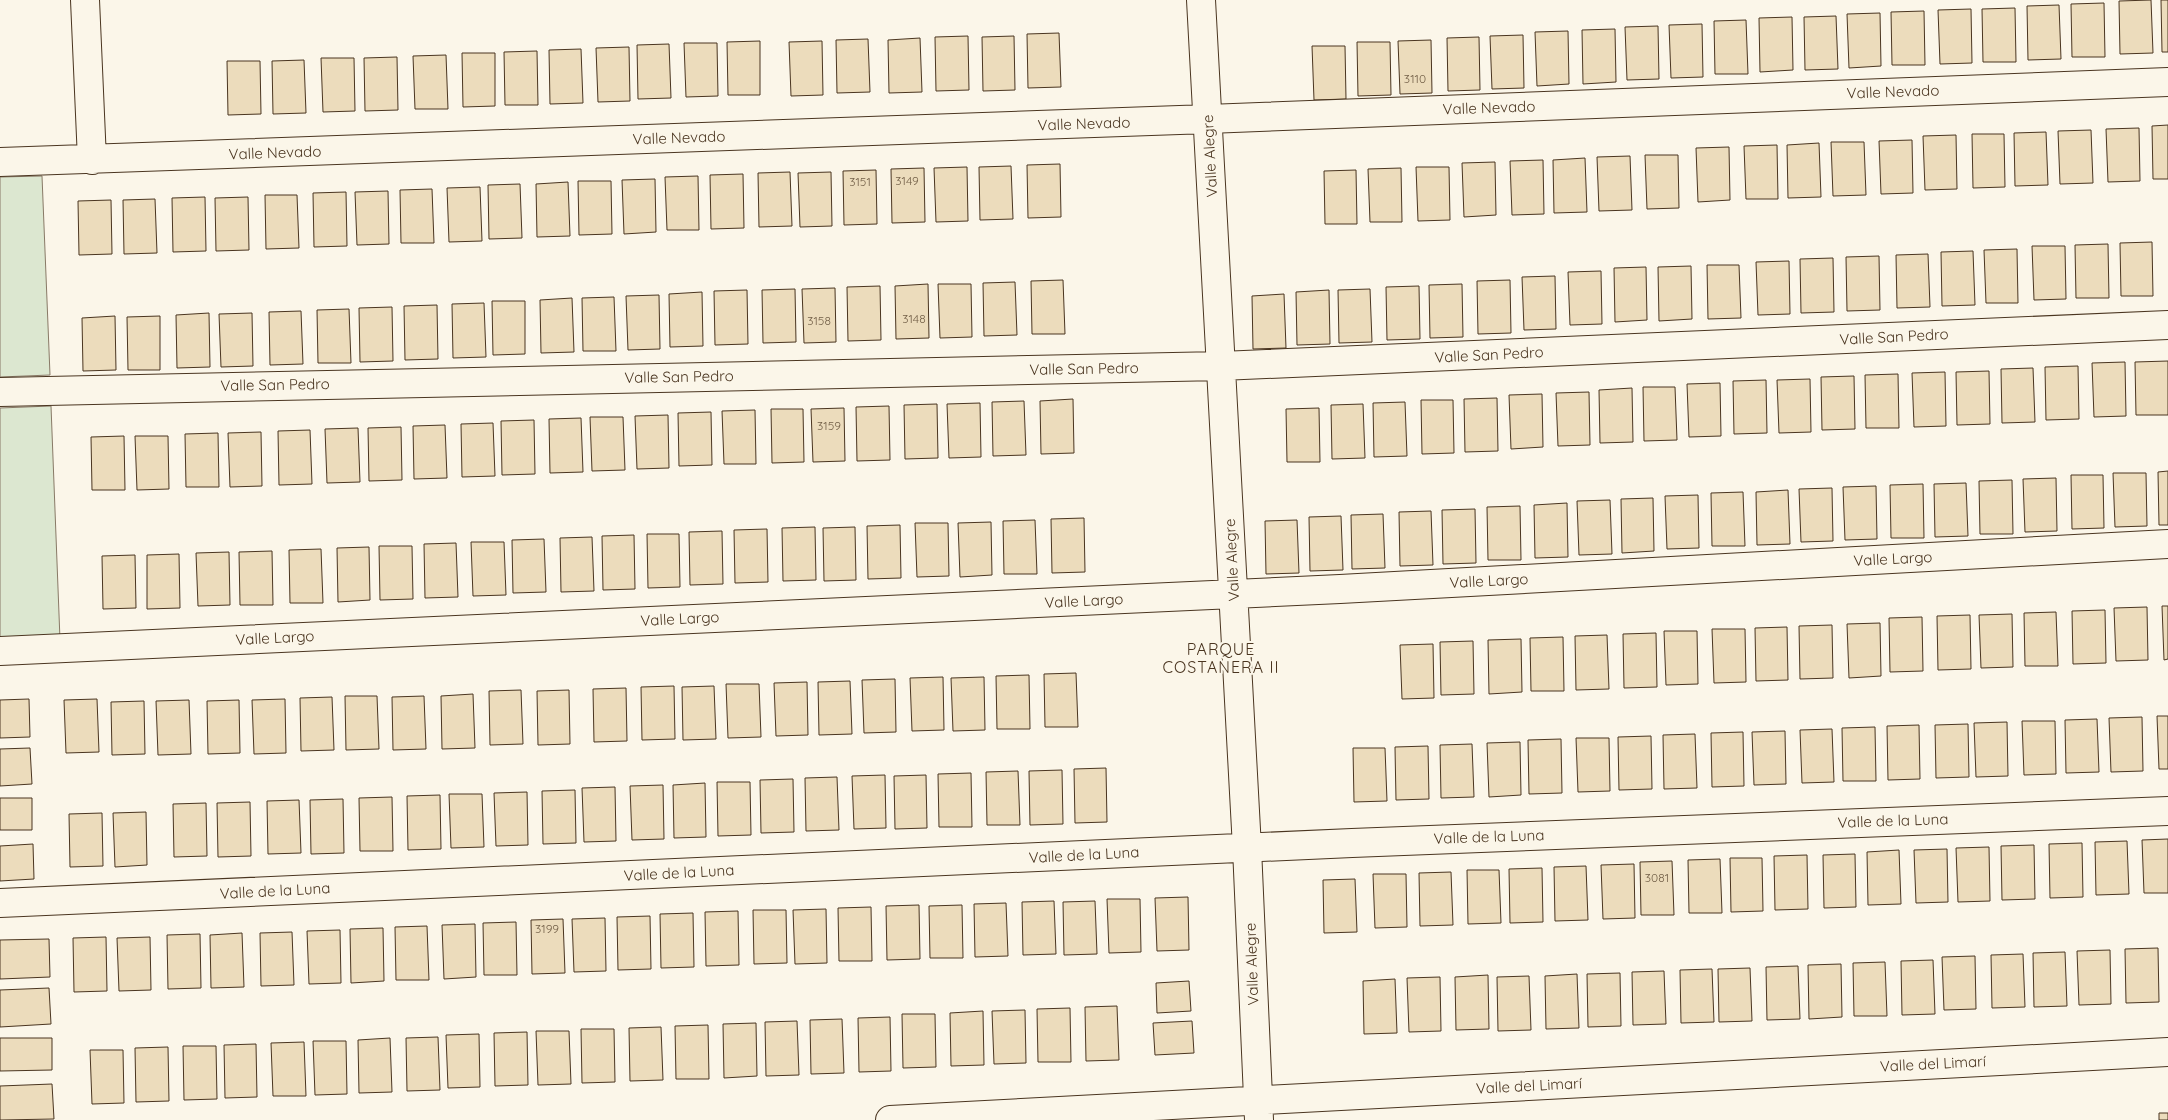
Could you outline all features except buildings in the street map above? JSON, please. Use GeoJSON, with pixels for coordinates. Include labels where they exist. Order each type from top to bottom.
{"type":"FeatureCollection","features":[{"type":"Feature","properties":{"kind":"street"},"geometry":{"type":"LineString","coordinates":[[85,0],[92,160]]}},
{"type":"Feature","properties":{"kind":"street","name":"Valle Alegre"},"geometry":{"type":"LineString","coordinates":[[1201,0],[1234,594],[1258,1110]]}},
{"type":"Feature","properties":{"kind":"street","name":"Valle Nevado"},"geometry":{"type":"LineString","coordinates":[[0,162],[1208,119],[2168,82]]}},
{"type":"Feature","properties":{"kind":"street","name":"Valle San Pedro"},"geometry":{"type":"LineString","coordinates":[[0,392],[1221,366],[2168,325]]}},
{"type":"Feature","properties":{"kind":"street","name":"Valle Largo"},"geometry":{"type":"LineString","coordinates":[[0,651],[1234,594],[2168,544]]}},
{"type":"Feature","properties":{"kind":"street","name":"Valle de la Luna"},"geometry":{"type":"LineString","coordinates":[[0,903],[1247,848],[2168,810]]}},
{"type":"Feature","properties":{"kind":"street","name":"Valle del Limarí"},"geometry":{"type":"LineString","coordinates":[[890,1120],[1258,1110],[2168,1052]]}},
{"type":"Feature","properties":{"kind":"green space"},"geometry":{"type":"Polygon","coordinates":[[[42,176],[50,375],[0,377],[0,177],[42,176]]]}},
{"type":"Feature","properties":{"kind":"green space"},"geometry":{"type":"Polygon","coordinates":[[[51,406],[60,640],[0,643],[0,408],[51,406]]]}},
{"type":"Feature","properties":{"kind":"district","name":"PARQUE COSTANERA II"},"geometry":{"type":"Point","coordinates":[1221,658]}}]}
